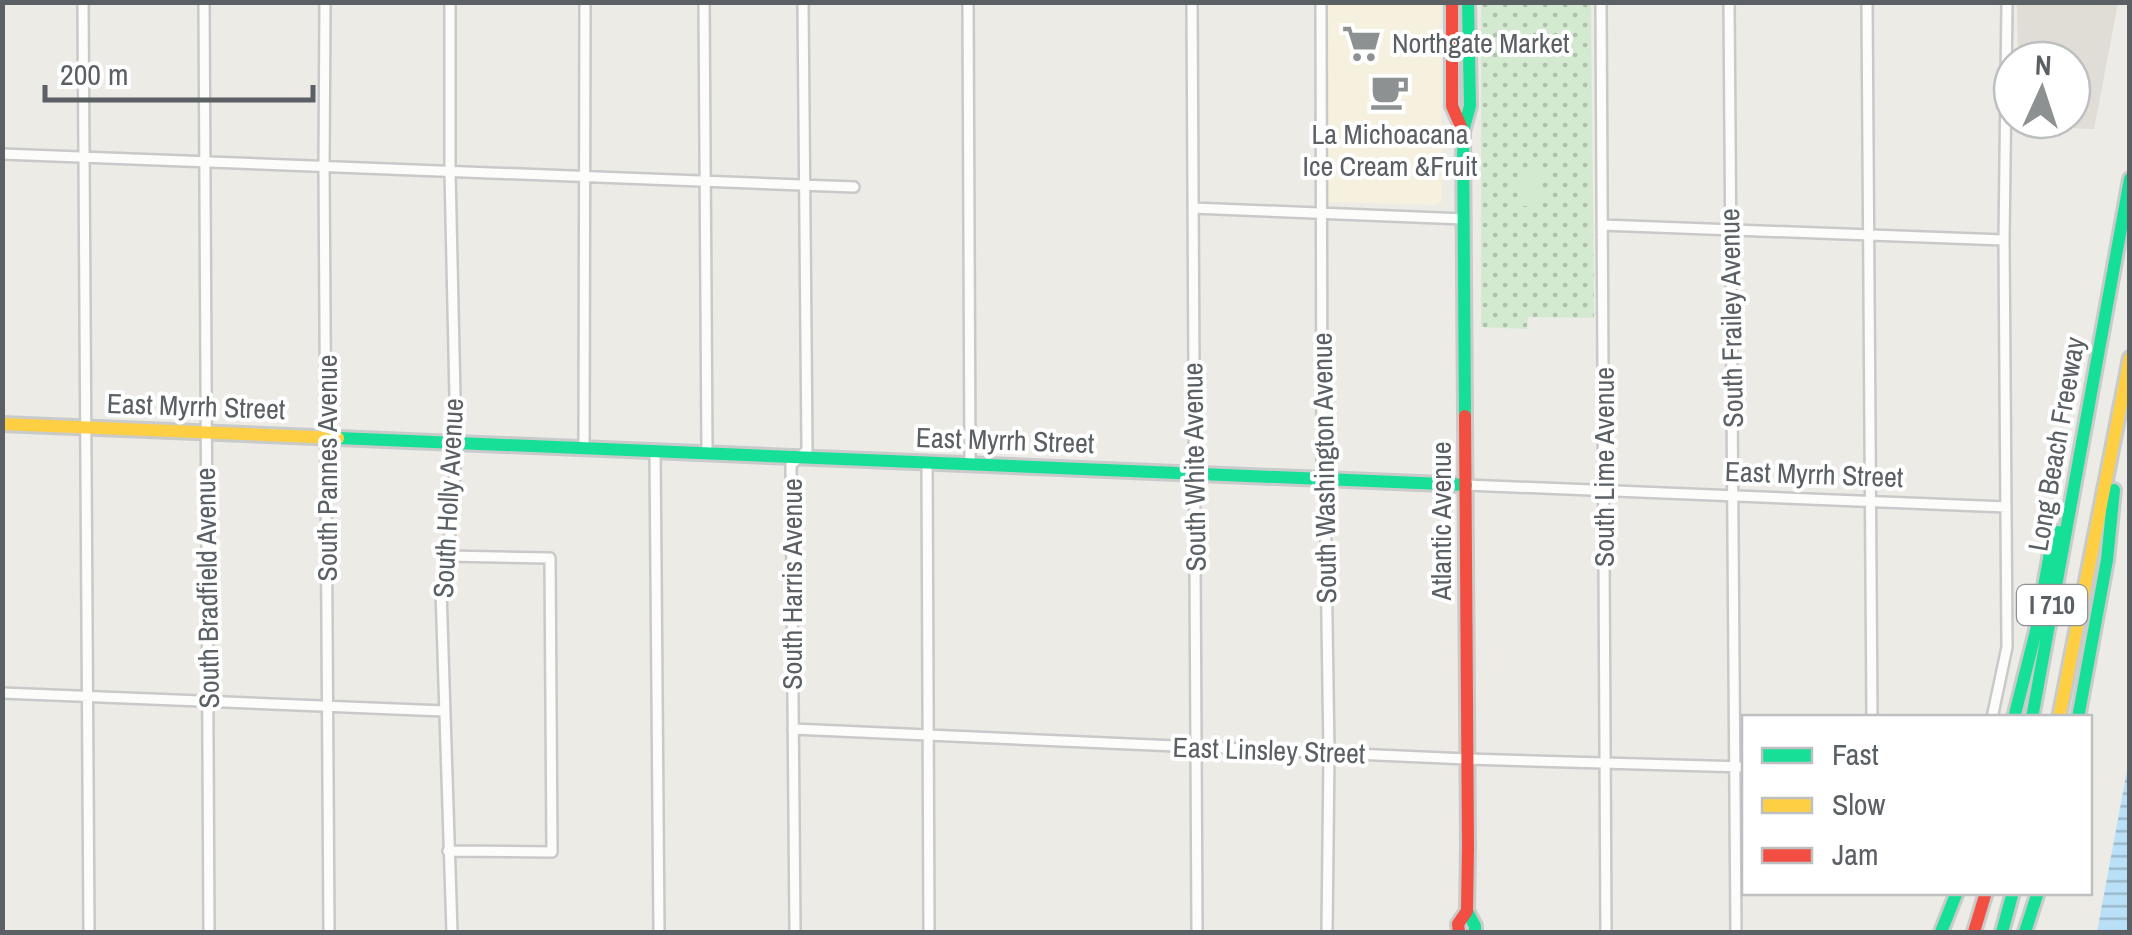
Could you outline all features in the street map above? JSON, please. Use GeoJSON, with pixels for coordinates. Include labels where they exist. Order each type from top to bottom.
{"type":"FeatureCollection","features":[{"type":"Feature","properties":{"kind":"main road","name":"Atlantic Avenue"},"geometry":{"type":"LineString","coordinates":[[1452,2],[1452,106],[1463,132]]}},
{"type":"Feature","properties":{"kind":"main road","name":"Atlantic Avenue"},"geometry":{"type":"LineString","coordinates":[[1458,932],[1466,911],[1463,132],[1470,106],[1468,2]]}},
{"type":"Feature","properties":{"kind":"main road","name":"Long Beach Freeway"},"geometry":{"type":"LineString","coordinates":[[2033,715],[2130,179]]}},
{"type":"Feature","properties":{"kind":"main road","name":"Long Beach Freeway"},"geometry":{"type":"LineString","coordinates":[[2060,715],[2130,358]]}},
{"type":"Feature","properties":{"kind":"main road"},"geometry":{"type":"LineString","coordinates":[[2079,715],[2107,560],[2123,392]]}},
{"type":"Feature","properties":{"kind":"main road","name":"East Myrrh Street"},"geometry":{"type":"LineString","coordinates":[[2,424],[1466,484]]}},
{"type":"Feature","properties":{"kind":"main road"},"geometry":{"type":"LineString","coordinates":[[2015,715],[2050,553],[2068,508]]}},
{"type":"Feature","properties":{"kind":"main road"},"geometry":{"type":"LineString","coordinates":[[1941,932],[1956,895]]}},
{"type":"Feature","properties":{"kind":"main road"},"geometry":{"type":"LineString","coordinates":[[1974,932],[1985,895]]}},
{"type":"Feature","properties":{"kind":"main road"},"geometry":{"type":"LineString","coordinates":[[2002,932],[2012,895]]}},
{"type":"Feature","properties":{"kind":"main road"},"geometry":{"type":"LineString","coordinates":[[2025,932],[2037,895]]}},
{"type":"Feature","properties":{"kind":"main road","name":"Atlantic Avenue"},"geometry":{"type":"LineString","coordinates":[[1466,911],[1475,932]]}},
{"type":"Feature","properties":{"kind":"street"},"geometry":{"type":"LineString","coordinates":[[83,2],[89,932]]}},
{"type":"Feature","properties":{"kind":"street","name":"South Bradfield Avenue"},"geometry":{"type":"LineString","coordinates":[[204,2],[210,932]]}},
{"type":"Feature","properties":{"kind":"street","name":"South Pannes Avenue"},"geometry":{"type":"LineString","coordinates":[[325,2],[329,932]]}},
{"type":"Feature","properties":{"kind":"street","name":"South Holly Avenue"},"geometry":{"type":"LineString","coordinates":[[450,2],[456,443],[453,514],[441,590],[452,932]]}},
{"type":"Feature","properties":{"kind":"street"},"geometry":{"type":"LineString","coordinates":[[584,447],[585,2]]}},
{"type":"Feature","properties":{"kind":"street"},"geometry":{"type":"LineString","coordinates":[[704,2],[706,451]]}},
{"type":"Feature","properties":{"kind":"street","name":"South Harris Avenue"},"geometry":{"type":"LineString","coordinates":[[795,932],[791,465],[807,450],[803,2]]}},
{"type":"Feature","properties":{"kind":"street"},"geometry":{"type":"LineString","coordinates":[[968,2],[970,464]]}},
{"type":"Feature","properties":{"kind":"street","name":"South White Avenue"},"geometry":{"type":"LineString","coordinates":[[1192,2],[1197,932]]}},
{"type":"Feature","properties":{"kind":"street","name":"South Washington Avenue"},"geometry":{"type":"LineString","coordinates":[[1320,2],[1328,932]]}},
{"type":"Feature","properties":{"kind":"street","name":"South Lime Avenue"},"geometry":{"type":"LineString","coordinates":[[1601,2],[1606,932]]}},
{"type":"Feature","properties":{"kind":"street","name":"South Frailey Avenue"},"geometry":{"type":"LineString","coordinates":[[1729,2],[1732,496],[1740,767],[1736,932]]}},
{"type":"Feature","properties":{"kind":"street"},"geometry":{"type":"LineString","coordinates":[[1867,2],[1872,715]]}},
{"type":"Feature","properties":{"kind":"street"},"geometry":{"type":"LineString","coordinates":[[1993,715],[2007,647],[2006,2]]}},
{"type":"Feature","properties":{"kind":"street"},"geometry":{"type":"LineString","coordinates":[[2,154],[854,187]]}},
{"type":"Feature","properties":{"kind":"street"},"geometry":{"type":"LineString","coordinates":[[1193,208],[1464,220]]}},
{"type":"Feature","properties":{"kind":"street"},"geometry":{"type":"LineString","coordinates":[[1602,225],[2004,240]]}},
{"type":"Feature","properties":{"kind":"street"},"geometry":{"type":"LineString","coordinates":[[655,451],[659,932]]}},
{"type":"Feature","properties":{"kind":"street"},"geometry":{"type":"LineString","coordinates":[[926,462],[928,932]]}},
{"type":"Feature","properties":{"kind":"street","name":"East Myrrh Street"},"geometry":{"type":"LineString","coordinates":[[1466,484],[2006,507]]}},
{"type":"Feature","properties":{"kind":"street"},"geometry":{"type":"LineString","coordinates":[[446,556],[550,558],[552,832],[552,852],[448,851]]}},
{"type":"Feature","properties":{"kind":"street"},"geometry":{"type":"LineString","coordinates":[[2,693],[444,712]]}},
{"type":"Feature","properties":{"kind":"street","name":"East Linsley Street"},"geometry":{"type":"LineString","coordinates":[[793,730],[1740,767]]}},
{"type":"Feature","properties":{"kind":"shaded area"},"geometry":{"type":"Polygon","coordinates":[[[1328,3],[1441,3],[1442,201],[1436,205],[1328,202],[1328,3]]]}},
{"type":"Feature","properties":{"kind":"shaded area"},"geometry":{"type":"Polygon","coordinates":[[[2017,3],[2118,3],[2094,129],[2092,40],[2018,40],[2017,3]]]}},
{"type":"Feature","properties":{"kind":"green space"},"geometry":{"type":"Polygon","coordinates":[[[1481,3],[1591,3],[1594,318],[1528,317],[1527,329],[1481,327],[1481,3]]]}},
{"type":"Feature","properties":{"kind":"green space"},"geometry":{"type":"Polygon","coordinates":[[[1523,172],[1542,172],[1542,206],[1523,206],[1523,172]]]}},
{"type":"Feature","properties":{"kind":"water"},"geometry":{"type":"Polygon","coordinates":[[[2129,760],[2129,932],[2097,932],[2129,760]]]}},
{"type":"Feature","properties":{"kind":"traffic: fast"},"geometry":{"type":"LineString","coordinates":[[1465,416],[1463,131],[1470,106],[1468,2]]}},
{"type":"Feature","properties":{"kind":"traffic: fast"},"geometry":{"type":"LineString","coordinates":[[2033,715],[2130,179]]}},
{"type":"Feature","properties":{"kind":"traffic: fast"},"geometry":{"type":"LineString","coordinates":[[338,438],[1466,485]]}},
{"type":"Feature","properties":{"kind":"traffic: fast"},"geometry":{"type":"LineString","coordinates":[[2079,715],[2107,560],[2114,490]]}},
{"type":"Feature","properties":{"kind":"traffic: fast"},"geometry":{"type":"LineString","coordinates":[[2015,715],[2058,532]]}},
{"type":"Feature","properties":{"kind":"traffic: fast"},"geometry":{"type":"LineString","coordinates":[[1941,932],[1956,895]]}},
{"type":"Feature","properties":{"kind":"traffic: fast"},"geometry":{"type":"LineString","coordinates":[[2002,932],[2012,895]]}},
{"type":"Feature","properties":{"kind":"traffic: fast"},"geometry":{"type":"LineString","coordinates":[[2025,932],[2037,895]]}},
{"type":"Feature","properties":{"kind":"traffic: fast"},"geometry":{"type":"LineString","coordinates":[[1467,911],[1475,932]]}},
{"type":"Feature","properties":{"kind":"traffic: slow"},"geometry":{"type":"LineString","coordinates":[[2060,715],[2130,358]]}},
{"type":"Feature","properties":{"kind":"traffic: slow"},"geometry":{"type":"LineString","coordinates":[[2,424],[338,438]]}},
{"type":"Feature","properties":{"kind":"traffic: jam"},"geometry":{"type":"LineString","coordinates":[[1452,2],[1452,106],[1463,131]]}},
{"type":"Feature","properties":{"kind":"traffic: jam"},"geometry":{"type":"LineString","coordinates":[[1459,932],[1458,924],[1467,911],[1468,847],[1465,416]]}},
{"type":"Feature","properties":{"kind":"traffic: jam"},"geometry":{"type":"LineString","coordinates":[[1974,932],[1985,895]]}},
{"type":"Feature","properties":{"kind":"place","name":"Northgate Market"},"geometry":{"type":"Point","coordinates":[1362,43]}},
{"type":"Feature","properties":{"kind":"place","name":"La Michoacana Ice Cream &Fruit"},"geometry":{"type":"Point","coordinates":[1390,91]}}]}
